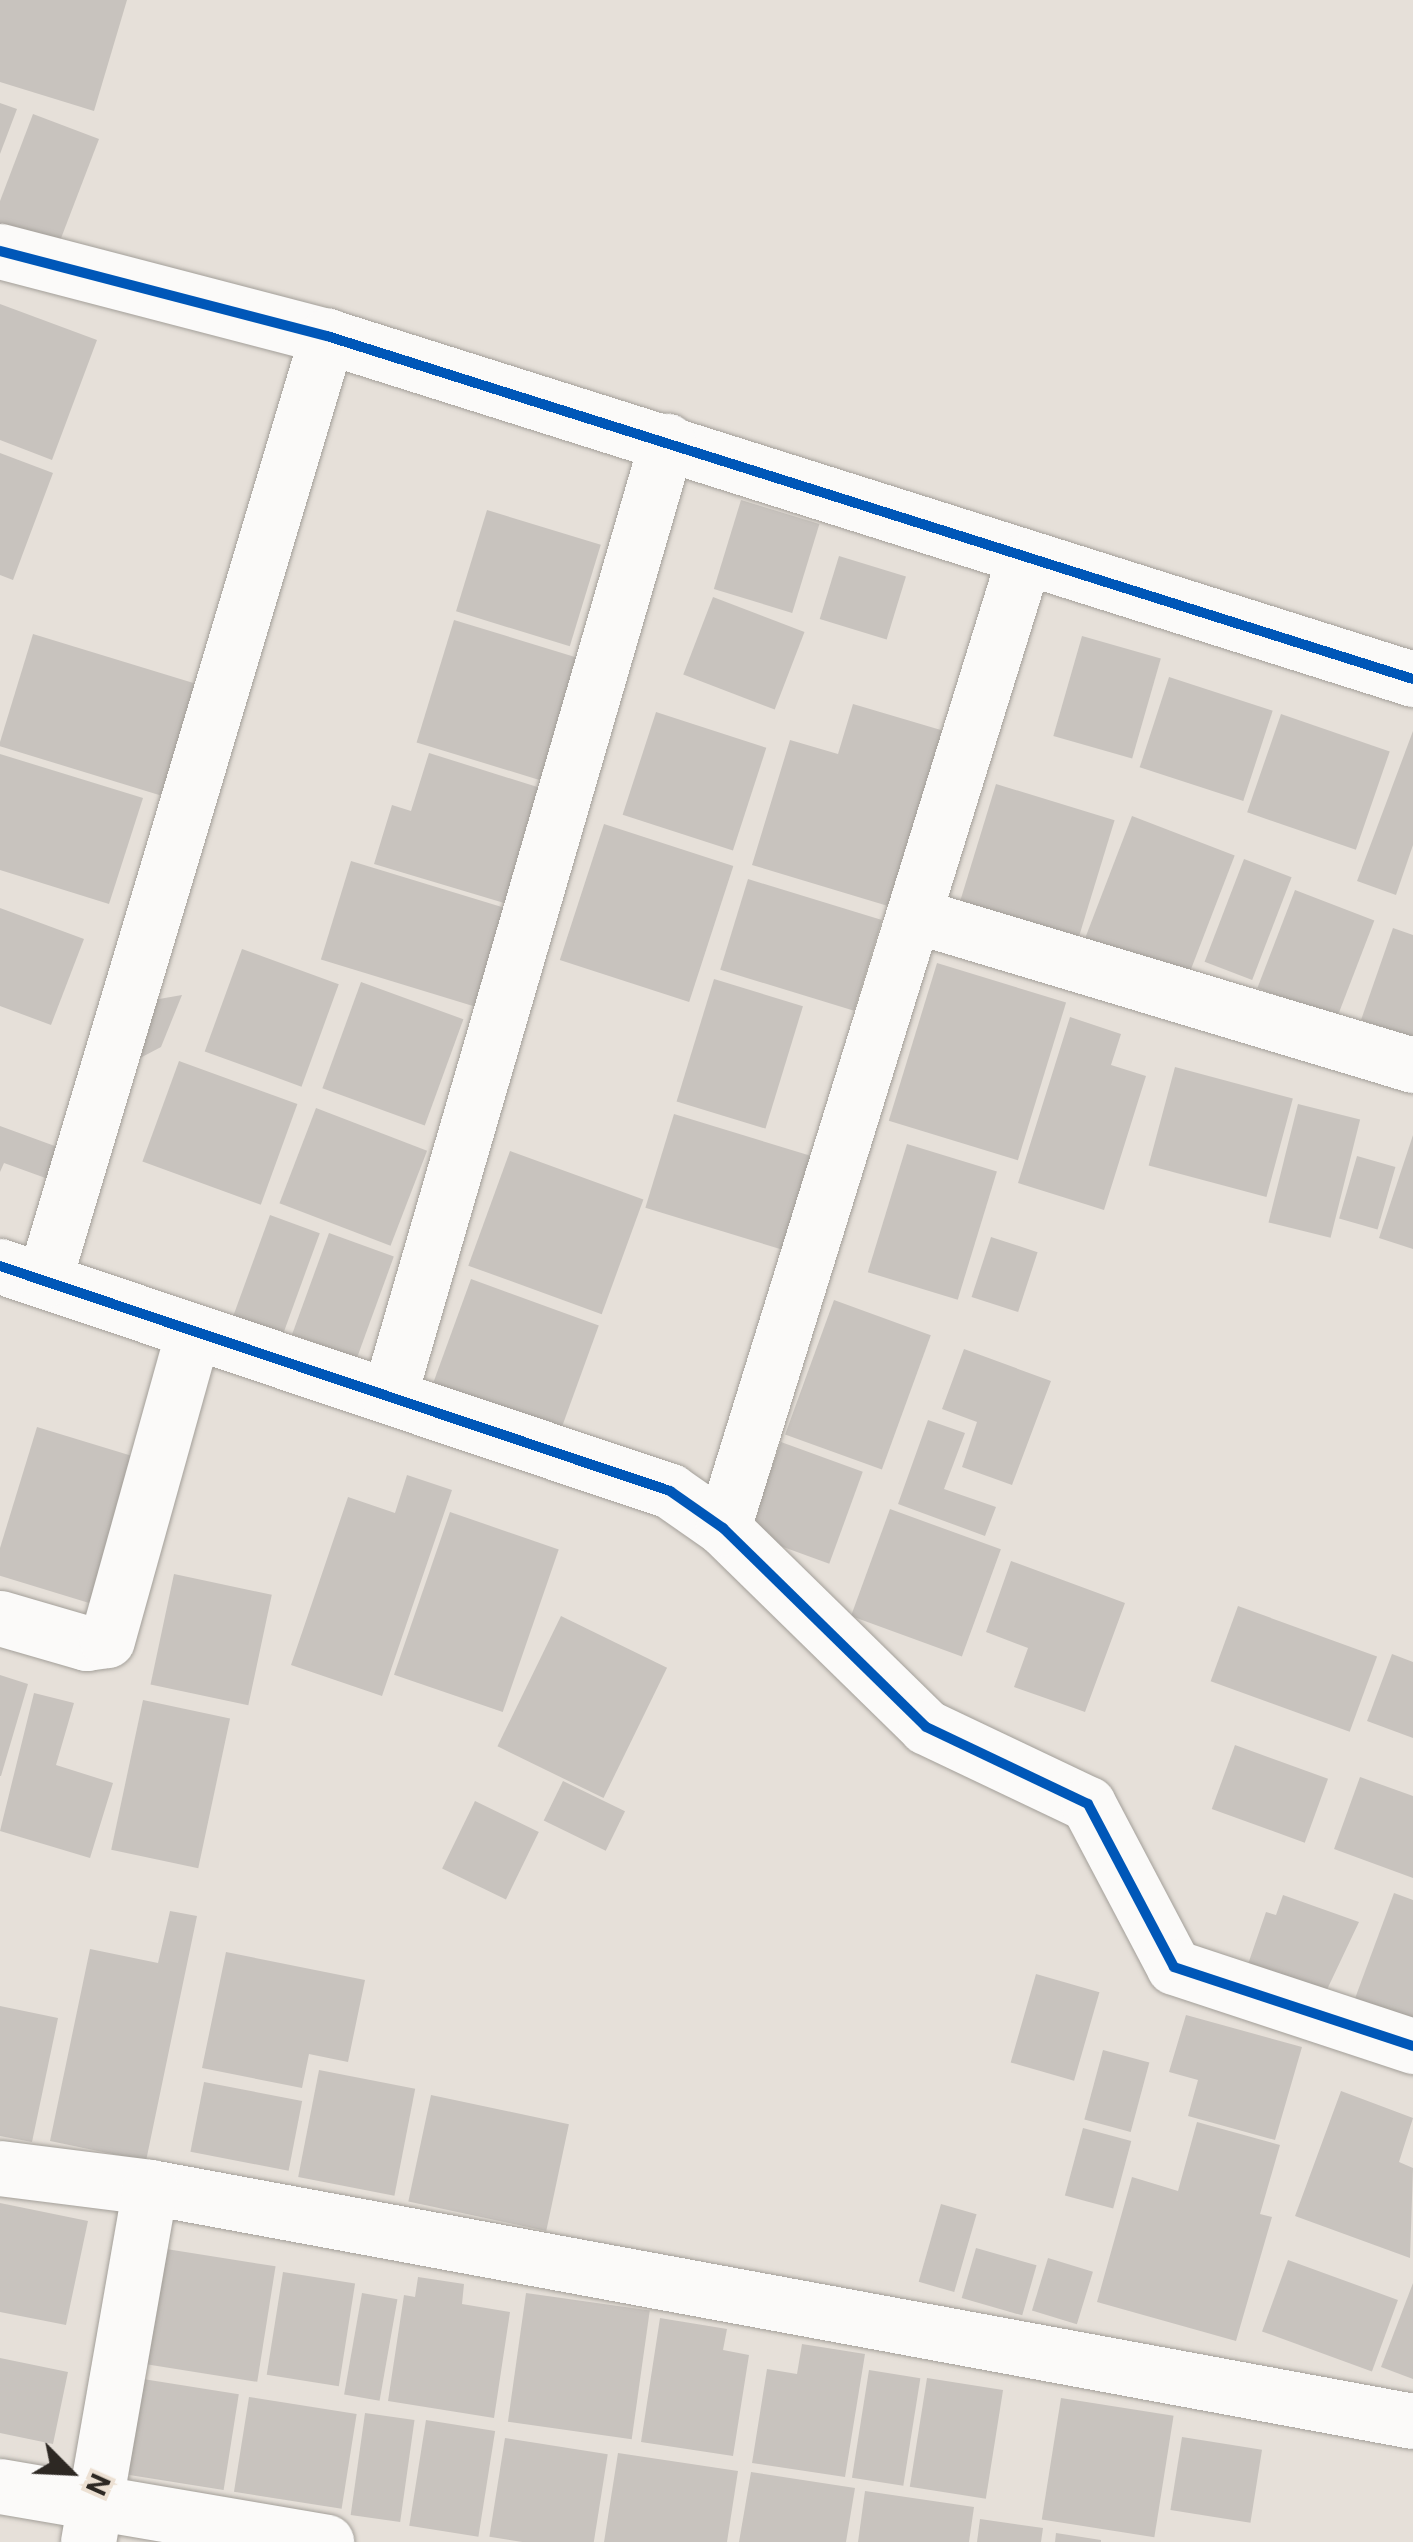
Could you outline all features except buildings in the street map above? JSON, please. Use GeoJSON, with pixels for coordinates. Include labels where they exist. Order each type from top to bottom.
{"type":"FeatureCollection","features":[{"type":"Feature","properties":{"kind":"street"},"geometry":{"type":"LineString","coordinates":[[0,251],[328,336],[668,441],[1022,561],[1413,679]]}},
{"type":"Feature","properties":{"kind":"street"},"geometry":{"type":"LineString","coordinates":[[328,336],[22,1273],[670,1491],[723,1528],[926,1726],[1088,1804],[1174,1968],[1413,2046]]}},
{"type":"Feature","properties":{"kind":"street"},"geometry":{"type":"LineString","coordinates":[[390,1396],[668,441]]}},
{"type":"Feature","properties":{"kind":"street"},"geometry":{"type":"LineString","coordinates":[[723,1528],[917,916],[1022,561]]}},
{"type":"Feature","properties":{"kind":"street"},"geometry":{"type":"LineString","coordinates":[[917,916],[1413,1065]]}},
{"type":"Feature","properties":{"kind":"street"},"geometry":{"type":"LineString","coordinates":[[0,1618],[86,1643],[107,1640],[193,1332]]}},
{"type":"Feature","properties":{"kind":"street"},"geometry":{"type":"LineString","coordinates":[[0,2168],[150,2187],[1413,2421]]}},
{"type":"Feature","properties":{"kind":"street"},"geometry":{"type":"LineString","coordinates":[[91,2522],[150,2187]]}},
{"type":"Feature","properties":{"kind":"street"},"geometry":{"type":"LineString","coordinates":[[0,2486],[91,2522],[326,2542]]}},
{"type":"Feature","properties":{"kind":"cycle path"},"geometry":{"type":"LineString","coordinates":[[0,251],[327,336],[1413,679]]}},
{"type":"Feature","properties":{"kind":"cycle path"},"geometry":{"type":"LineString","coordinates":[[0,1266],[670,1491],[723,1528],[926,1727],[1088,1804],[1174,1967],[1413,2046]]}}]}
